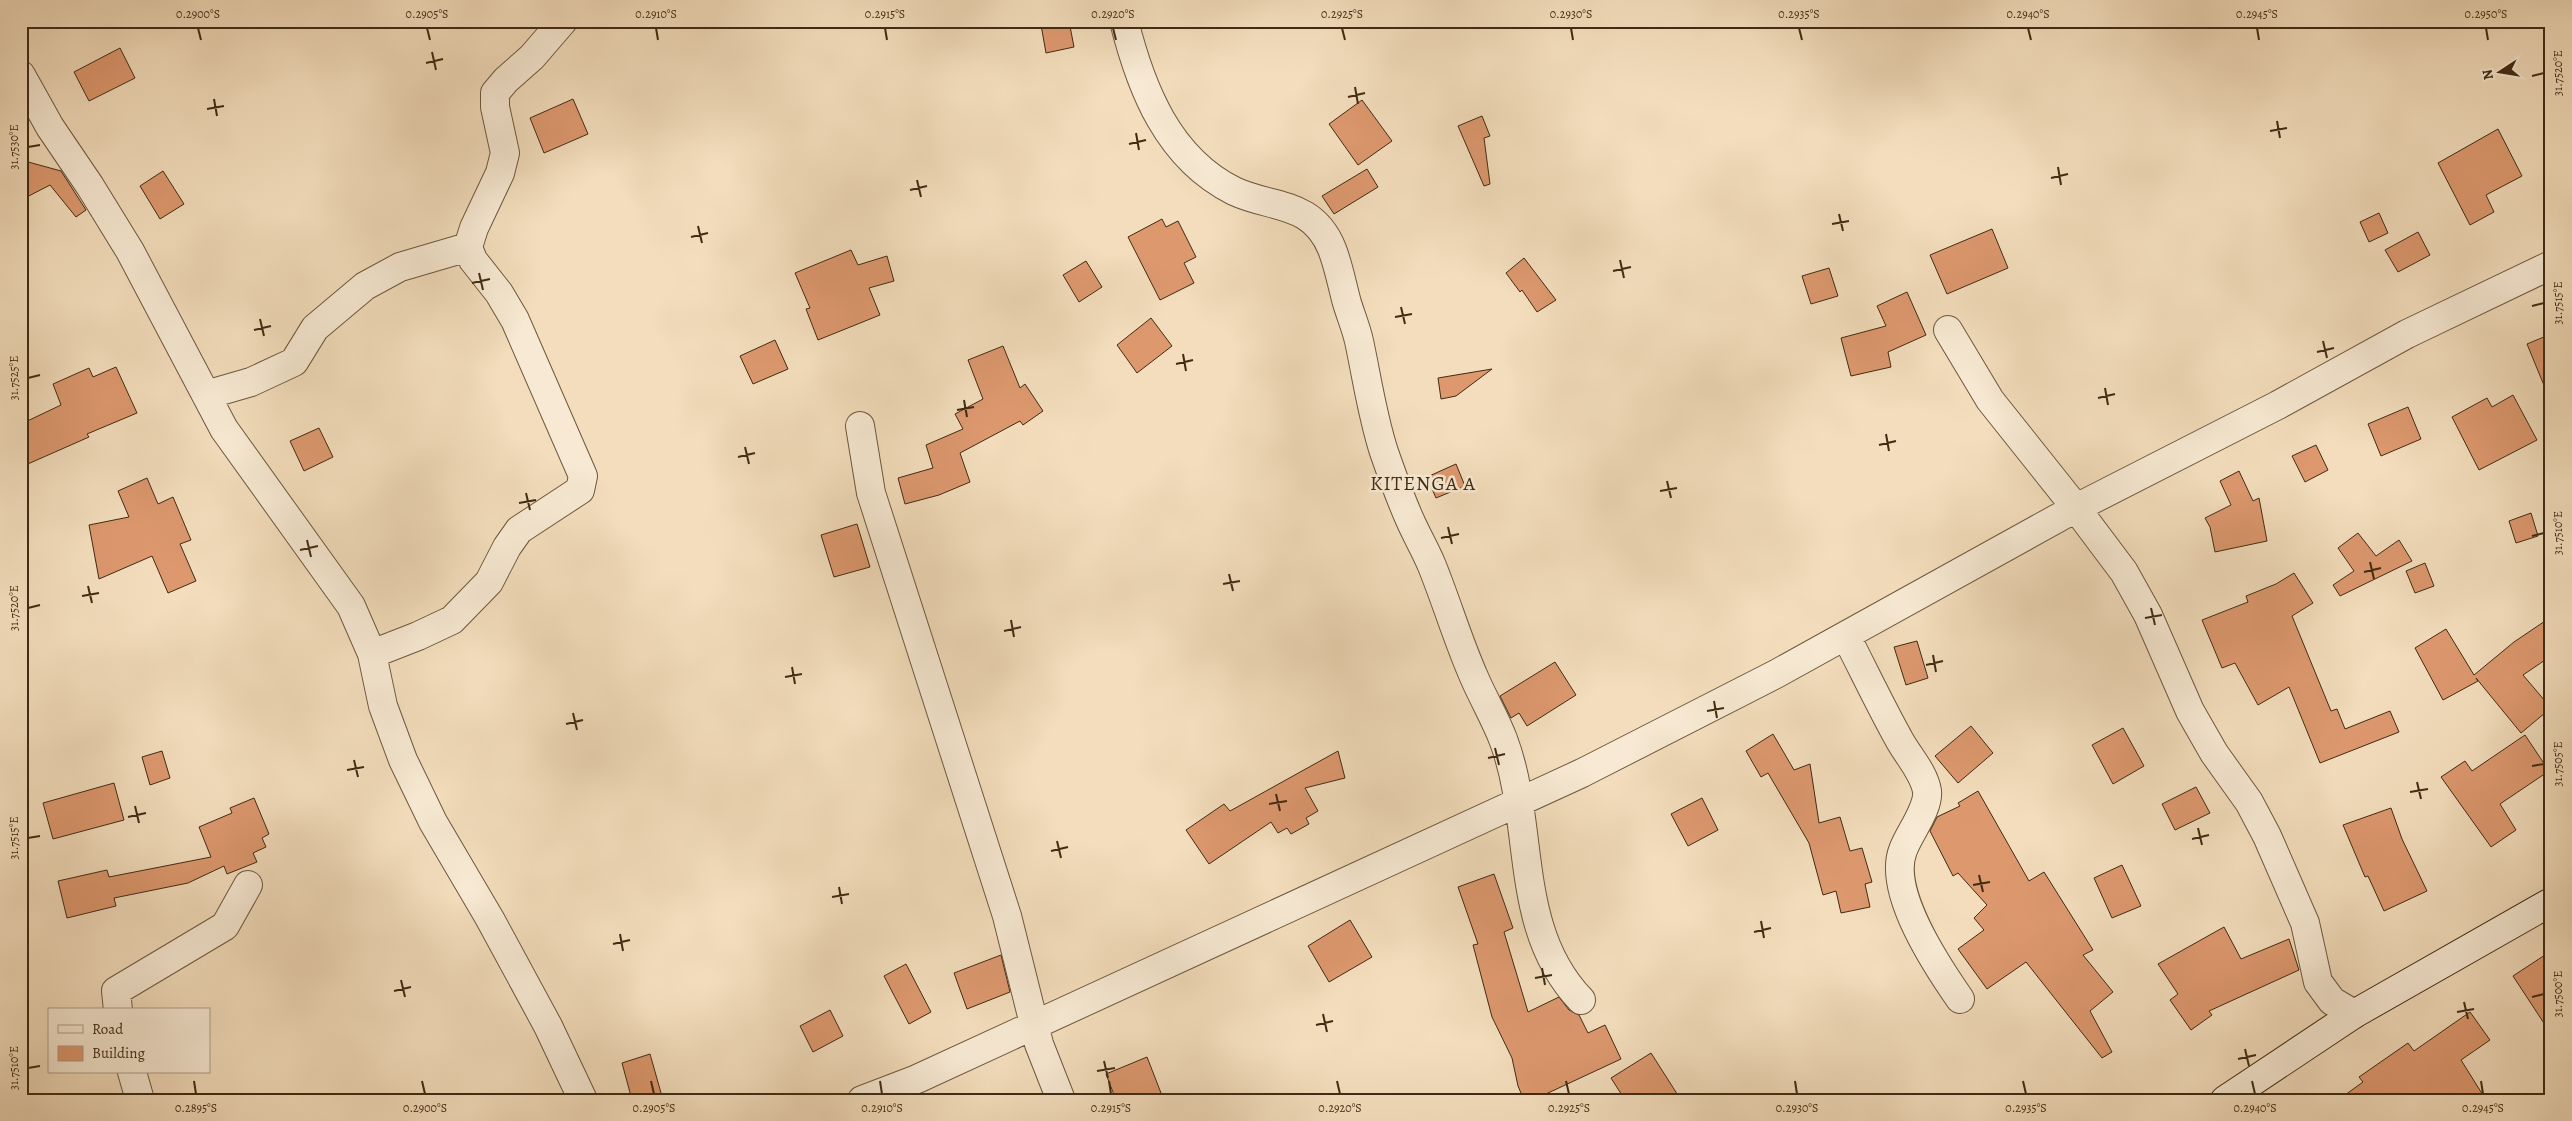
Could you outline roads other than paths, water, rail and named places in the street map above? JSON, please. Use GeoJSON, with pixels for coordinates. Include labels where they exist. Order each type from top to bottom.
{"type":"FeatureCollection","features":[{"type":"Feature","properties":{"kind":"street"},"geometry":{"type":"LineString","coordinates":[[372,654],[452,620],[489,582],[507,547],[519,530],[580,490],[583,476],[578,460],[530,350],[500,293],[484,276],[473,260],[468,247],[474,228],[500,173],[505,153],[495,106],[495,93],[506,80],[532,57],[563,21]]}},
{"type":"Feature","properties":{"kind":"street"},"geometry":{"type":"LineString","coordinates":[[1124,21],[1148,98],[1165,131],[1187,157],[1209,175],[1235,191],[1287,206],[1306,216],[1331,245],[1359,339],[1379,436],[1391,472],[1409,519],[1436,575],[1473,675],[1503,739],[1519,802],[1534,911],[1548,952],[1564,982],[1581,1000]]}},
{"type":"Feature","properties":{"kind":"street"},"geometry":{"type":"LineString","coordinates":[[21,75],[50,127],[90,186],[130,251],[224,428],[351,606],[372,654],[383,706],[402,760],[433,822],[490,919],[548,1026],[583,1100]]}},
{"type":"Feature","properties":{"kind":"street"},"geometry":{"type":"LineString","coordinates":[[206,395],[251,382],[294,362],[315,328],[364,286],[400,267],[468,247]]}},
{"type":"Feature","properties":{"kind":"street"},"geometry":{"type":"LineString","coordinates":[[862,1100],[917,1079],[1582,773],[1846,636],[2076,508],[2278,405],[2407,334],[2551,265]]}},
{"type":"Feature","properties":{"kind":"street"},"geometry":{"type":"LineString","coordinates":[[1948,330],[1990,400],[2124,572],[2148,615],[2190,711],[2214,753],[2249,802],[2267,836],[2305,923],[2318,982],[2332,1001],[2354,1014]]}},
{"type":"Feature","properties":{"kind":"street"},"geometry":{"type":"LineString","coordinates":[[860,426],[871,493],[1004,907],[1039,1044],[1061,1100]]}},
{"type":"Feature","properties":{"kind":"street"},"geometry":{"type":"LineString","coordinates":[[1846,636],[1900,741],[1922,775],[1927,792],[1926,808],[1913,826],[1902,852],[1900,875],[1909,911],[1933,961],[1960,998]]}},
{"type":"Feature","properties":{"kind":"street"},"geometry":{"type":"LineString","coordinates":[[118,1008],[116,991],[225,926],[248,885]]}},
{"type":"Feature","properties":{"kind":"street"},"geometry":{"type":"LineString","coordinates":[[2225,1100],[2354,1014],[2551,902]]}},
{"type":"Feature","properties":{"kind":"street"},"geometry":{"type":"LineString","coordinates":[[133,1074],[140,1100]]}},
{"type":"Feature","properties":{"kind":"district","name":"KITENGA A"},"geometry":{"type":"Point","coordinates":[1423,483]}}]}
